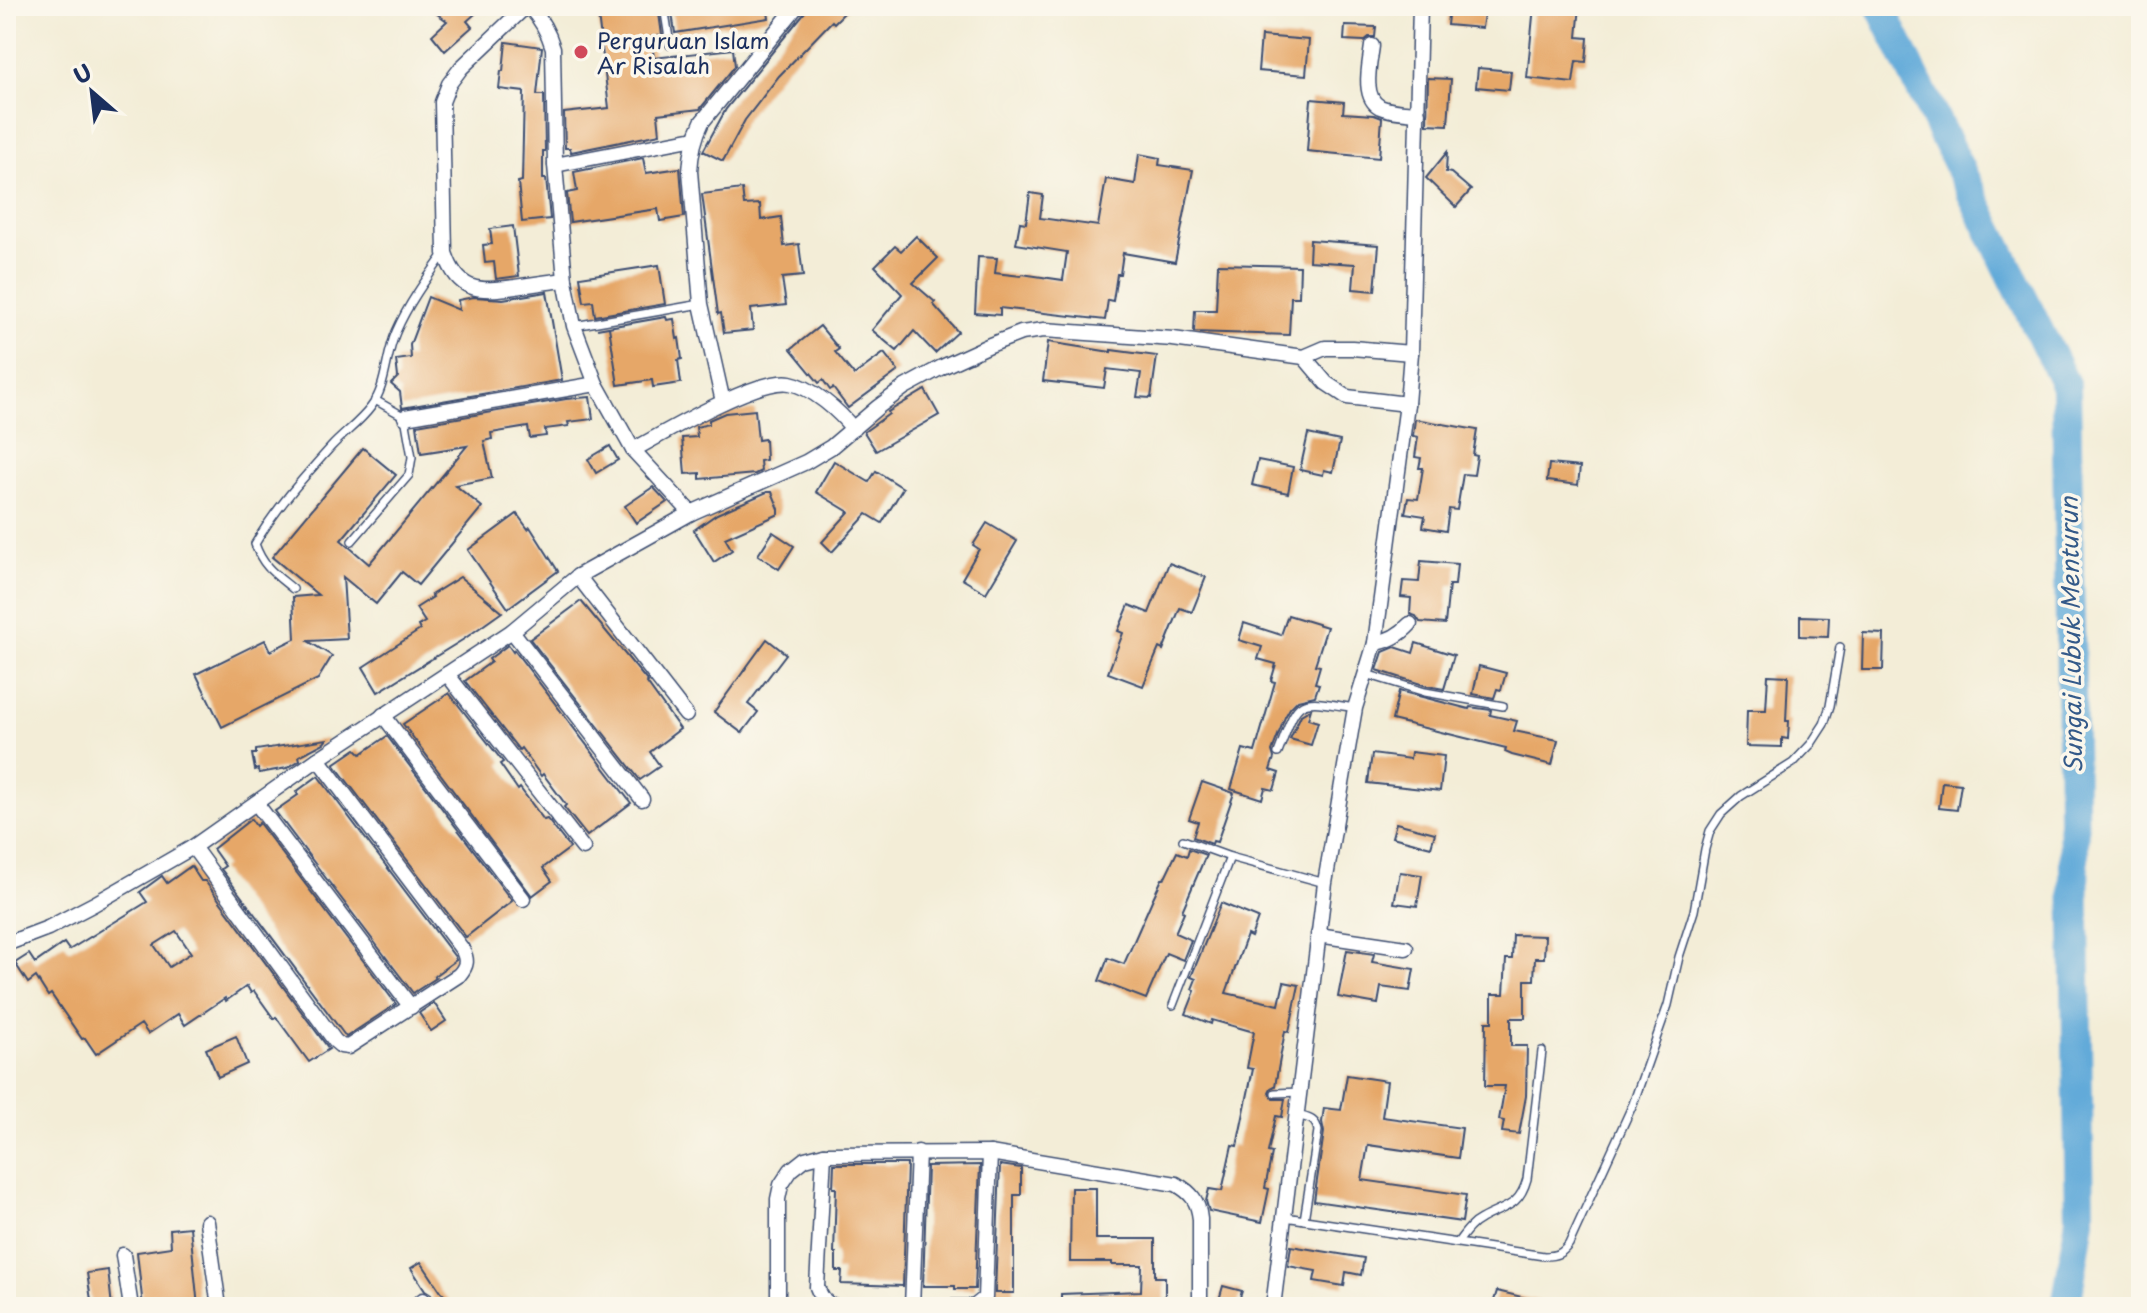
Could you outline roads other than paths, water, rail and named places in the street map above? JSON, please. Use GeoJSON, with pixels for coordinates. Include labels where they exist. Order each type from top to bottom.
{"type":"FeatureCollection","features":[{"type":"Feature","properties":{"kind":"street"},"geometry":{"type":"LineString","coordinates":[[565,280],[486,291],[472,288],[459,280],[450,269],[445,253],[442,102],[449,84],[461,68],[528,6],[540,18],[553,48],[555,165],[565,280],[574,326],[596,384],[633,450],[691,513]]}},
{"type":"Feature","properties":{"kind":"street"},"geometry":{"type":"LineString","coordinates":[[723,402],[701,304],[691,154],[702,122],[797,6]]}},
{"type":"Feature","properties":{"kind":"street"},"geometry":{"type":"LineString","coordinates":[[1273,1307],[1325,883],[1355,708],[1375,643],[1407,404],[1420,6]]}},
{"type":"Feature","properties":{"kind":"street"},"geometry":{"type":"LineString","coordinates":[[1372,46],[1368,85],[1375,104],[1383,109],[1418,113]]}},
{"type":"Feature","properties":{"kind":"street"},"geometry":{"type":"LineString","coordinates":[[555,165],[695,138]]}},
{"type":"Feature","properties":{"kind":"street"},"geometry":{"type":"LineString","coordinates":[[6,944],[48,928],[193,847],[318,759],[512,631],[578,576],[691,513],[806,462],[831,447],[905,387],[990,345],[1021,333],[1044,330],[1173,339],[1304,357],[1325,348],[1411,353]]}},
{"type":"Feature","properties":{"kind":"street"},"geometry":{"type":"LineString","coordinates":[[1304,357],[1326,383],[1347,397],[1407,404]]}},
{"type":"Feature","properties":{"kind":"street"},"geometry":{"type":"LineString","coordinates":[[633,450],[723,402],[776,382],[806,389],[842,415],[853,429]]}},
{"type":"Feature","properties":{"kind":"street"},"geometry":{"type":"LineString","coordinates":[[405,417],[596,384]]}},
{"type":"Feature","properties":{"kind":"street"},"geometry":{"type":"LineString","coordinates":[[578,576],[686,715]]}},
{"type":"Feature","properties":{"kind":"street"},"geometry":{"type":"LineString","coordinates":[[1375,643],[1397,636],[1410,624]]}},
{"type":"Feature","properties":{"kind":"street"},"geometry":{"type":"LineString","coordinates":[[512,631],[642,799]]}},
{"type":"Feature","properties":{"kind":"street"},"geometry":{"type":"LineString","coordinates":[[447,674],[583,848]]}},
{"type":"Feature","properties":{"kind":"street"},"geometry":{"type":"LineString","coordinates":[[383,715],[523,899]]}},
{"type":"Feature","properties":{"kind":"street"},"geometry":{"type":"LineString","coordinates":[[193,847],[341,1046],[348,1047],[459,975],[466,968],[467,958],[462,949],[318,759]]}},
{"type":"Feature","properties":{"kind":"street"},"geometry":{"type":"LineString","coordinates":[[256,803],[411,1007]]}},
{"type":"Feature","properties":{"kind":"street"},"geometry":{"type":"LineString","coordinates":[[1318,935],[1406,948]]}},
{"type":"Feature","properties":{"kind":"street"},"geometry":{"type":"LineString","coordinates":[[918,1152],[909,1307],[974,1307],[985,1298],[990,1153]]}},
{"type":"Feature","properties":{"kind":"street"},"geometry":{"type":"LineString","coordinates":[[778,1307],[778,1199],[781,1185],[791,1170],[805,1159],[824,1154],[918,1152],[990,1153],[1176,1184],[1188,1190],[1198,1206],[1200,1219],[1200,1307]]}},
{"type":"Feature","properties":{"kind":"street"},"geometry":{"type":"LineString","coordinates":[[824,1154],[817,1287],[822,1299],[835,1307]]}},
{"type":"Feature","properties":{"kind":"street"},"geometry":{"type":"LineString","coordinates":[[207,1222],[219,1307]]}},
{"type":"Feature","properties":{"kind":"street"},"geometry":{"type":"LineString","coordinates":[[123,1255],[131,1307]]}},
{"type":"Feature","properties":{"kind":"lane"},"geometry":{"type":"LineString","coordinates":[[664,6],[670,45]]}},
{"type":"Feature","properties":{"kind":"lane"},"geometry":{"type":"LineString","coordinates":[[293,589],[267,568],[255,544],[332,446],[370,409],[381,390],[396,331],[445,253]]}},
{"type":"Feature","properties":{"kind":"lane"},"geometry":{"type":"LineString","coordinates":[[574,326],[701,304]]}},
{"type":"Feature","properties":{"kind":"lane"},"geometry":{"type":"LineString","coordinates":[[352,541],[409,475],[412,457],[405,417],[375,400]]}},
{"type":"Feature","properties":{"kind":"lane"},"geometry":{"type":"LineString","coordinates":[[1285,1217],[1544,1256],[1563,1252],[1633,1104],[1663,1019],[1694,911],[1710,831],[1721,814],[1741,796],[1793,763],[1811,744],[1824,724],[1830,706],[1840,647]]}},
{"type":"Feature","properties":{"kind":"lane"},"geometry":{"type":"LineString","coordinates":[[1366,674],[1425,692],[1503,706]]}},
{"type":"Feature","properties":{"kind":"lane"},"geometry":{"type":"LineString","coordinates":[[1278,753],[1299,706],[1317,702],[1355,708]]}},
{"type":"Feature","properties":{"kind":"lane"},"geometry":{"type":"LineString","coordinates":[[1183,840],[1230,857],[1325,883]]}},
{"type":"Feature","properties":{"kind":"lane"},"geometry":{"type":"LineString","coordinates":[[1173,1005],[1230,857]]}},
{"type":"Feature","properties":{"kind":"lane"},"geometry":{"type":"LineString","coordinates":[[1458,1242],[1479,1220],[1514,1204],[1523,1192],[1542,1051]]}},
{"type":"Feature","properties":{"kind":"lane"},"geometry":{"type":"LineString","coordinates":[[1275,1093],[1300,1092]]}},
{"type":"Feature","properties":{"kind":"lane"},"geometry":{"type":"LineString","coordinates":[[1297,1115],[1310,1118],[1318,1131],[1304,1220]]}},
{"type":"Feature","properties":{"kind":"waterway","name":"Sungai Lubuk Menturun"},"geometry":{"type":"LineString","coordinates":[[1880,6],[2066,386],[2080,1219],[2066,1307]]}},
{"type":"Feature","properties":{"kind":"place","name":"Perguruan Islam Ar Risalah"},"geometry":{"type":"Point","coordinates":[581,52]}}]}
